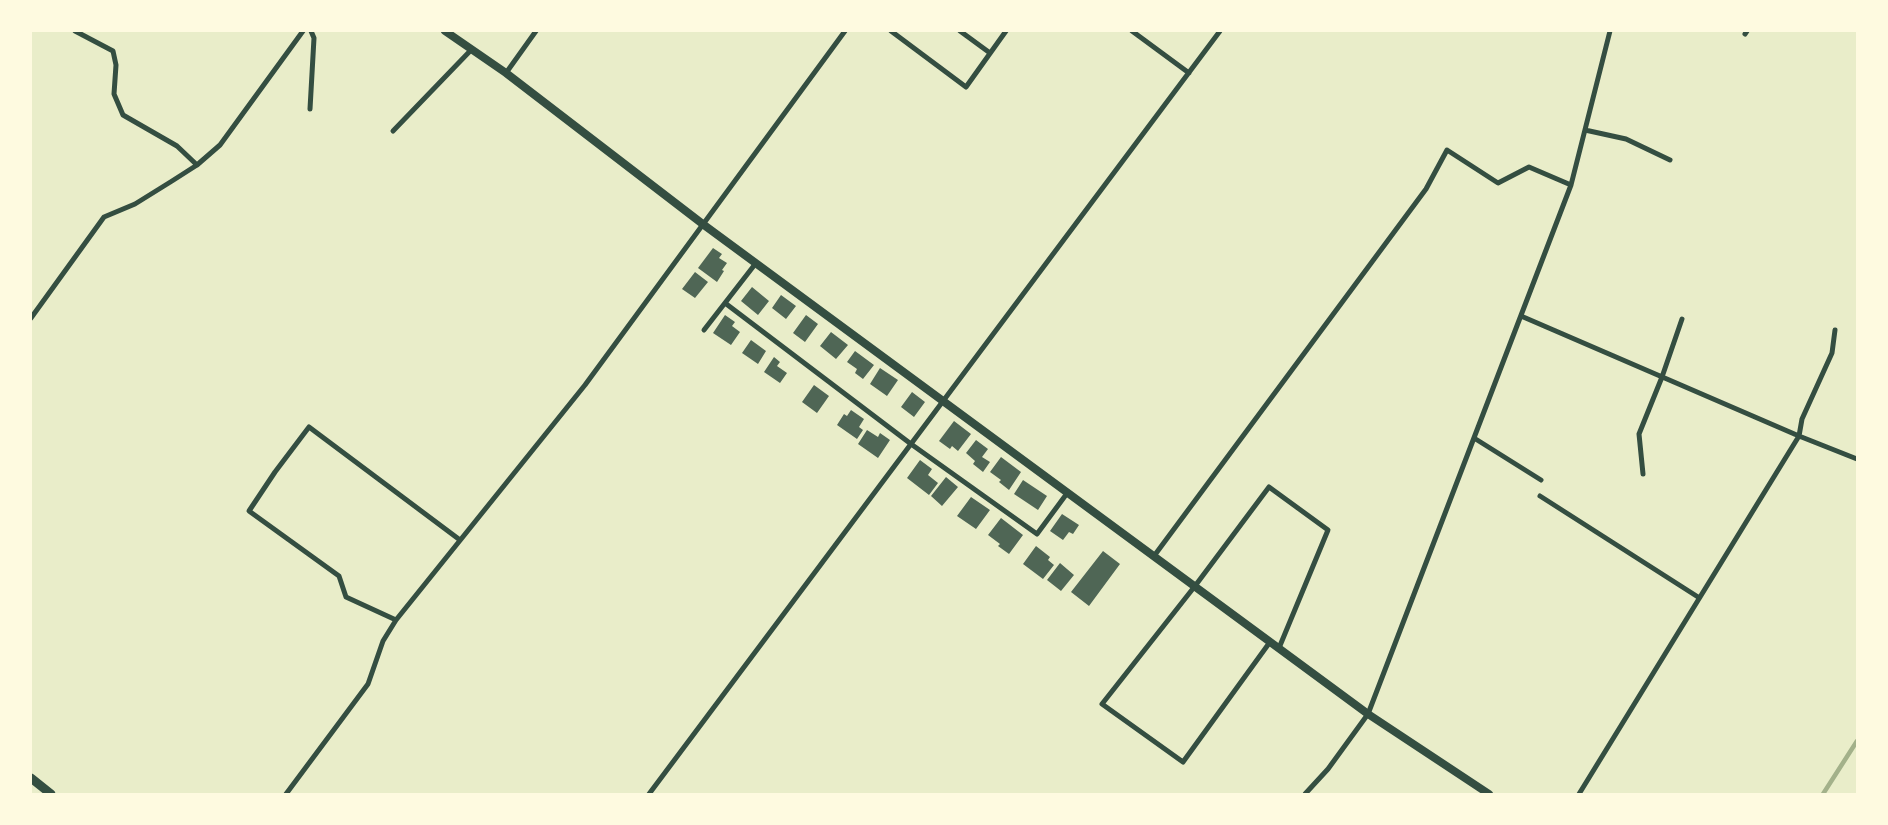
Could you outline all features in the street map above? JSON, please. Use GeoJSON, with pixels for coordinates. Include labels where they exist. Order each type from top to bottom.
{"type":"FeatureCollection","features":[{"type":"Feature","properties":{"kind":"main road"},"geometry":{"type":"LineString","coordinates":[[31,778],[52,794]]}},
{"type":"Feature","properties":{"kind":"street"},"geometry":{"type":"LineString","coordinates":[[74,31],[113,51],[116,65],[114,94],[123,116],[177,146],[197,165]]}},
{"type":"Feature","properties":{"kind":"street"},"geometry":{"type":"LineString","coordinates":[[31,318],[104,218],[135,204],[197,165],[220,146],[303,31]]}},
{"type":"Feature","properties":{"kind":"street"},"geometry":{"type":"LineString","coordinates":[[310,31],[314,38],[310,109]]}},
{"type":"Feature","properties":{"kind":"street"},"geometry":{"type":"LineString","coordinates":[[445,31],[506,73],[704,225],[1368,714],[1489,794]]}},
{"type":"Feature","properties":{"kind":"street"},"geometry":{"type":"LineString","coordinates":[[506,73],[536,31]]}},
{"type":"Feature","properties":{"kind":"street"},"geometry":{"type":"LineString","coordinates":[[286,794],[368,684],[383,641],[396,620],[584,385],[704,225],[845,31]]}},
{"type":"Feature","properties":{"kind":"street"},"geometry":{"type":"LineString","coordinates":[[891,31],[966,87],[1006,31]]}},
{"type":"Feature","properties":{"kind":"street"},"geometry":{"type":"LineString","coordinates":[[960,31],[990,53]]}},
{"type":"Feature","properties":{"kind":"street"},"geometry":{"type":"LineString","coordinates":[[1132,31],[1189,73]]}},
{"type":"Feature","properties":{"kind":"street"},"geometry":{"type":"LineString","coordinates":[[649,794],[1220,31]]}},
{"type":"Feature","properties":{"kind":"street"},"geometry":{"type":"LineString","coordinates":[[1305,794],[1328,769],[1368,714],[1572,185],[1610,31]]}},
{"type":"Feature","properties":{"kind":"street"},"geometry":{"type":"LineString","coordinates":[[393,131],[472,50]]}},
{"type":"Feature","properties":{"kind":"street"},"geometry":{"type":"LineString","coordinates":[[1585,130],[1626,139],[1670,160]]}},
{"type":"Feature","properties":{"kind":"street"},"geometry":{"type":"LineString","coordinates":[[1154,556],[1426,189],[1447,150],[1498,182],[1529,166],[1572,185]]}},
{"type":"Feature","properties":{"kind":"street"},"geometry":{"type":"LineString","coordinates":[[704,330],[756,263]]}},
{"type":"Feature","properties":{"kind":"street"},"geometry":{"type":"LineString","coordinates":[[725,303],[911,444],[1037,534],[1068,492]]}},
{"type":"Feature","properties":{"kind":"street"},"geometry":{"type":"LineString","coordinates":[[1521,316],[1799,436],[1857,459]]}},
{"type":"Feature","properties":{"kind":"street"},"geometry":{"type":"LineString","coordinates":[[1643,474],[1639,434],[1662,377],[1682,319]]}},
{"type":"Feature","properties":{"kind":"street"},"geometry":{"type":"LineString","coordinates":[[1579,794],[1698,597],[1799,436],[1802,419],[1832,353],[1835,330]]}},
{"type":"Feature","properties":{"kind":"street"},"geometry":{"type":"LineString","coordinates":[[396,620],[346,597],[339,576],[250,511],[275,472],[309,427],[460,540]]}},
{"type":"Feature","properties":{"kind":"street"},"geometry":{"type":"LineString","coordinates":[[1474,438],[1541,480]]}},
{"type":"Feature","properties":{"kind":"street"},"geometry":{"type":"LineString","coordinates":[[1270,642],[1183,762],[1102,704],[1195,586],[1269,487],[1328,530],[1279,648]]}},
{"type":"Feature","properties":{"kind":"street"},"geometry":{"type":"LineString","coordinates":[[1540,496],[1698,597]]}},
{"type":"Feature","properties":{"kind":"building"},"geometry":{"type":"Polygon","coordinates":[[[713,248],[722,254],[719,258],[727,263],[717,282],[698,268],[713,248]]]}},
{"type":"Feature","properties":{"kind":"building"},"geometry":{"type":"Polygon","coordinates":[[[695,272],[708,282],[695,298],[682,289],[695,272]]]}},
{"type":"Feature","properties":{"kind":"building"},"geometry":{"type":"Polygon","coordinates":[[[752,287],[769,301],[758,315],[741,301],[752,287]]]}},
{"type":"Feature","properties":{"kind":"building"},"geometry":{"type":"Polygon","coordinates":[[[781,295],[796,306],[786,319],[772,308],[781,295]]]}},
{"type":"Feature","properties":{"kind":"building"},"geometry":{"type":"Polygon","coordinates":[[[725,315],[735,322],[732,326],[740,332],[731,345],[713,333],[725,315]]]}},
{"type":"Feature","properties":{"kind":"building"},"geometry":{"type":"Polygon","coordinates":[[[806,315],[818,324],[805,342],[793,333],[806,315]]]}},
{"type":"Feature","properties":{"kind":"building"},"geometry":{"type":"Polygon","coordinates":[[[831,332],[848,345],[836,359],[820,346],[831,332]]]}},
{"type":"Feature","properties":{"kind":"building"},"geometry":{"type":"Polygon","coordinates":[[[751,340],[766,351],[758,364],[742,353],[751,340]]]}},
{"type":"Feature","properties":{"kind":"building"},"geometry":{"type":"Polygon","coordinates":[[[855,351],[874,365],[863,379],[855,373],[857,369],[847,362],[855,351]]]}},
{"type":"Feature","properties":{"kind":"building"},"geometry":{"type":"Polygon","coordinates":[[[774,357],[780,362],[777,366],[787,373],[780,383],[764,372],[774,357]]]}},
{"type":"Feature","properties":{"kind":"building"},"geometry":{"type":"Polygon","coordinates":[[[880,368],[898,380],[887,396],[870,384],[880,368]]]}},
{"type":"Feature","properties":{"kind":"building"},"geometry":{"type":"Polygon","coordinates":[[[814,385],[829,396],[817,413],[802,402],[814,385]]]}},
{"type":"Feature","properties":{"kind":"building"},"geometry":{"type":"Polygon","coordinates":[[[912,392],[925,402],[914,417],[901,407],[912,392]]]}},
{"type":"Feature","properties":{"kind":"building"},"geometry":{"type":"Polygon","coordinates":[[[851,410],[864,419],[859,427],[863,430],[857,439],[837,425],[844,414],[847,416],[851,410]]]}},
{"type":"Feature","properties":{"kind":"building"},"geometry":{"type":"Polygon","coordinates":[[[954,421],[971,434],[958,451],[952,446],[950,449],[939,441],[954,421]]]}},
{"type":"Feature","properties":{"kind":"building"},"geometry":{"type":"Polygon","coordinates":[[[867,430],[878,437],[880,433],[890,440],[878,458],[858,444],[867,430]]]}},
{"type":"Feature","properties":{"kind":"building"},"geometry":{"type":"Polygon","coordinates":[[[976,440],[988,449],[982,457],[990,462],[983,472],[973,464],[975,461],[966,453],[976,440]]]}},
{"type":"Feature","properties":{"kind":"building"},"geometry":{"type":"Polygon","coordinates":[[[1001,457],[1021,472],[1009,490],[999,482],[1001,480],[990,472],[1001,457]]]}},
{"type":"Feature","properties":{"kind":"building"},"geometry":{"type":"Polygon","coordinates":[[[920,460],[932,469],[928,475],[938,483],[929,495],[907,478],[920,460]]]}},
{"type":"Feature","properties":{"kind":"building"},"geometry":{"type":"Polygon","coordinates":[[[946,477],[958,487],[942,506],[931,496],[946,477]]]}},
{"type":"Feature","properties":{"kind":"building"},"geometry":{"type":"Polygon","coordinates":[[[1023,480],[1047,496],[1038,510],[1014,494],[1023,480]]]}},
{"type":"Feature","properties":{"kind":"building"},"geometry":{"type":"Polygon","coordinates":[[[971,497],[990,510],[976,529],[957,516],[971,497]]]}},
{"type":"Feature","properties":{"kind":"building"},"geometry":{"type":"Polygon","coordinates":[[[1062,514],[1079,525],[1073,534],[1069,532],[1063,540],[1050,531],[1062,514]]]}},
{"type":"Feature","properties":{"kind":"building"},"geometry":{"type":"Polygon","coordinates":[[[1001,518],[1023,535],[1009,554],[988,535],[1001,518]]]}},
{"type":"Feature","properties":{"kind":"building"},"geometry":{"type":"Polygon","coordinates":[[[1036,546],[1050,557],[1048,560],[1054,565],[1043,579],[1023,564],[1036,546]]]}},
{"type":"Feature","properties":{"kind":"building"},"geometry":{"type":"Polygon","coordinates":[[[1103,551],[1120,564],[1089,606],[1071,592],[1103,551]]]}},
{"type":"Feature","properties":{"kind":"building"},"geometry":{"type":"Polygon","coordinates":[[[1060,563],[1074,575],[1061,591],[1047,580],[1060,563]]]}},
{"type":"Feature","properties":{"kind":"waterway"},"geometry":{"type":"LineString","coordinates":[[1823,794],[1857,741]]}}]}
